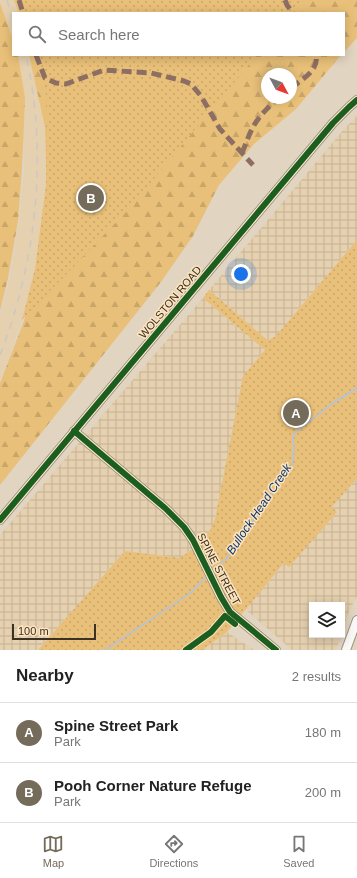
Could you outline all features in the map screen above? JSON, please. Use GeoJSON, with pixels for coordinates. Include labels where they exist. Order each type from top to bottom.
{"type":"FeatureCollection","features":[{"type":"Feature","properties":{"kind":"street","name":"WOLSTON ROAD"},"geometry":{"type":"LineString","coordinates":[[0,520],[348,106],[357,100]]}},
{"type":"Feature","properties":{"kind":"street","name":"SPINE STREET"},"geometry":{"type":"LineString","coordinates":[[74,431],[184,527],[230,612],[276,650]]}},
{"type":"Feature","properties":{"kind":"street"},"geometry":{"type":"LineString","coordinates":[[346,650],[357,620]]}},
{"type":"Feature","properties":{"kind":"shaded area"},"geometry":{"type":"Polygon","coordinates":[[[0,0],[18,0],[23,12],[12,12],[12,56],[37,56],[47,102],[46,185],[35,269],[22,320],[0,379],[0,316],[10,278],[19,221],[24,173],[24,152],[20,102],[0,10],[0,0]]]}},
{"type":"Feature","properties":{"kind":"shaded area"},"geometry":{"type":"Polygon","coordinates":[[[357,116],[357,240],[276,336],[269,340],[266,339],[209,290],[345,128],[357,116]]]}},
{"type":"Feature","properties":{"kind":"shaded area"},"geometry":{"type":"Polygon","coordinates":[[[203,298],[265,350],[243,376],[212,528],[204,540],[180,558],[125,551],[38,650],[0,650],[0,535],[203,298]]]}},
{"type":"Feature","properties":{"kind":"shaded area"},"geometry":{"type":"Polygon","coordinates":[[[357,478],[357,596],[349,611],[345,623],[345,602],[309,602],[309,638],[340,638],[336,650],[292,650],[245,609],[357,478]]]}},
{"type":"Feature","properties":{"kind":"shaded area"},"geometry":{"type":"Polygon","coordinates":[[[227,632],[254,650],[202,650],[227,632]]]}},
{"type":"Feature","properties":{"kind":"green space"},"geometry":{"type":"Polygon","coordinates":[[[14,0],[357,0],[357,38],[345,51],[345,12],[19,12],[14,0]]]}},
{"type":"Feature","properties":{"kind":"green space"},"geometry":{"type":"Polygon","coordinates":[[[18,0],[302,0],[293,12],[23,12],[18,0]]]}},
{"type":"Feature","properties":{"kind":"green space"},"geometry":{"type":"Polygon","coordinates":[[[0,3],[12,37],[12,56],[18,56],[25,98],[18,221],[8,278],[0,311],[0,3]]]}},
{"type":"Feature","properties":{"kind":"green space"},"geometry":{"type":"Polygon","coordinates":[[[29,56],[340,56],[296,109],[254,144],[219,185],[193,236],[161,282],[0,485],[0,383],[24,321],[39,260],[47,189],[45,127],[29,56]]]}},
{"type":"Feature","properties":{"kind":"green space"},"geometry":{"type":"Polygon","coordinates":[[[37,56],[256,56],[127,211],[22,320],[35,269],[46,185],[47,102],[42,71],[37,56]]]}},
{"type":"Feature","properties":{"kind":"green space"},"geometry":{"type":"Polygon","coordinates":[[[357,240],[357,478],[332,507],[337,512],[289,567],[284,563],[227,632],[202,650],[38,650],[125,551],[180,558],[192,550],[209,533],[215,519],[243,376],[265,350],[203,298],[209,290],[269,340],[276,336],[357,240]]]}},
{"type":"Feature","properties":{"kind":"waterway","name":"Bullock Head Creek"},"geometry":{"type":"LineString","coordinates":[[211,572],[226,559],[292,466],[294,450],[293,436],[297,431],[333,403],[357,388]]}},
{"type":"Feature","properties":{"kind":"waterway","name":"Bullock Head Creek"},"geometry":{"type":"LineString","coordinates":[[105,650],[189,594],[207,576]]}},
{"type":"Feature","properties":{"kind":"railway"},"geometry":{"type":"LineString","coordinates":[[7,0],[12,18]]}},
{"type":"Feature","properties":{"kind":"railway"},"geometry":{"type":"LineString","coordinates":[[0,355],[13,319],[23,282],[35,206],[37,168],[36,130],[33,92],[26,56]]}},
{"type":"Feature","properties":{"kind":"marked path"},"geometry":{"type":"LineString","coordinates":[[19,0],[23,12]]}},
{"type":"Feature","properties":{"kind":"marked path"},"geometry":{"type":"LineString","coordinates":[[285,0],[292,12]]}},
{"type":"Feature","properties":{"kind":"marked path"},"geometry":{"type":"LineString","coordinates":[[36,56],[45,78],[56,83],[66,84],[104,70],[151,73],[191,84],[201,96],[220,129],[253,165]]}},
{"type":"Feature","properties":{"kind":"marked path"},"geometry":{"type":"LineString","coordinates":[[297,84],[305,78],[315,66],[316,56]]}},
{"type":"Feature","properties":{"kind":"marked path"},"geometry":{"type":"LineString","coordinates":[[242,153],[257,120],[272,104]]}},
{"type":"Feature","properties":{"kind":"cycle path"},"geometry":{"type":"LineString","coordinates":[[0,520],[333,123],[357,100]]}},
{"type":"Feature","properties":{"kind":"cycle path"},"geometry":{"type":"LineString","coordinates":[[74,431],[165,508],[184,527],[193,540],[230,612],[276,650]]}},
{"type":"Feature","properties":{"kind":"cycle path"},"geometry":{"type":"LineString","coordinates":[[186,650],[211,632],[225,616],[235,624]]}},
{"type":"Feature","properties":{"kind":"place","name":"Pooh Corner Nature Refuge"},"geometry":{"type":"Point","coordinates":[91,198]}},
{"type":"Feature","properties":{"kind":"place","name":"Spine Street Park"},"geometry":{"type":"Point","coordinates":[296,413]}}]}
